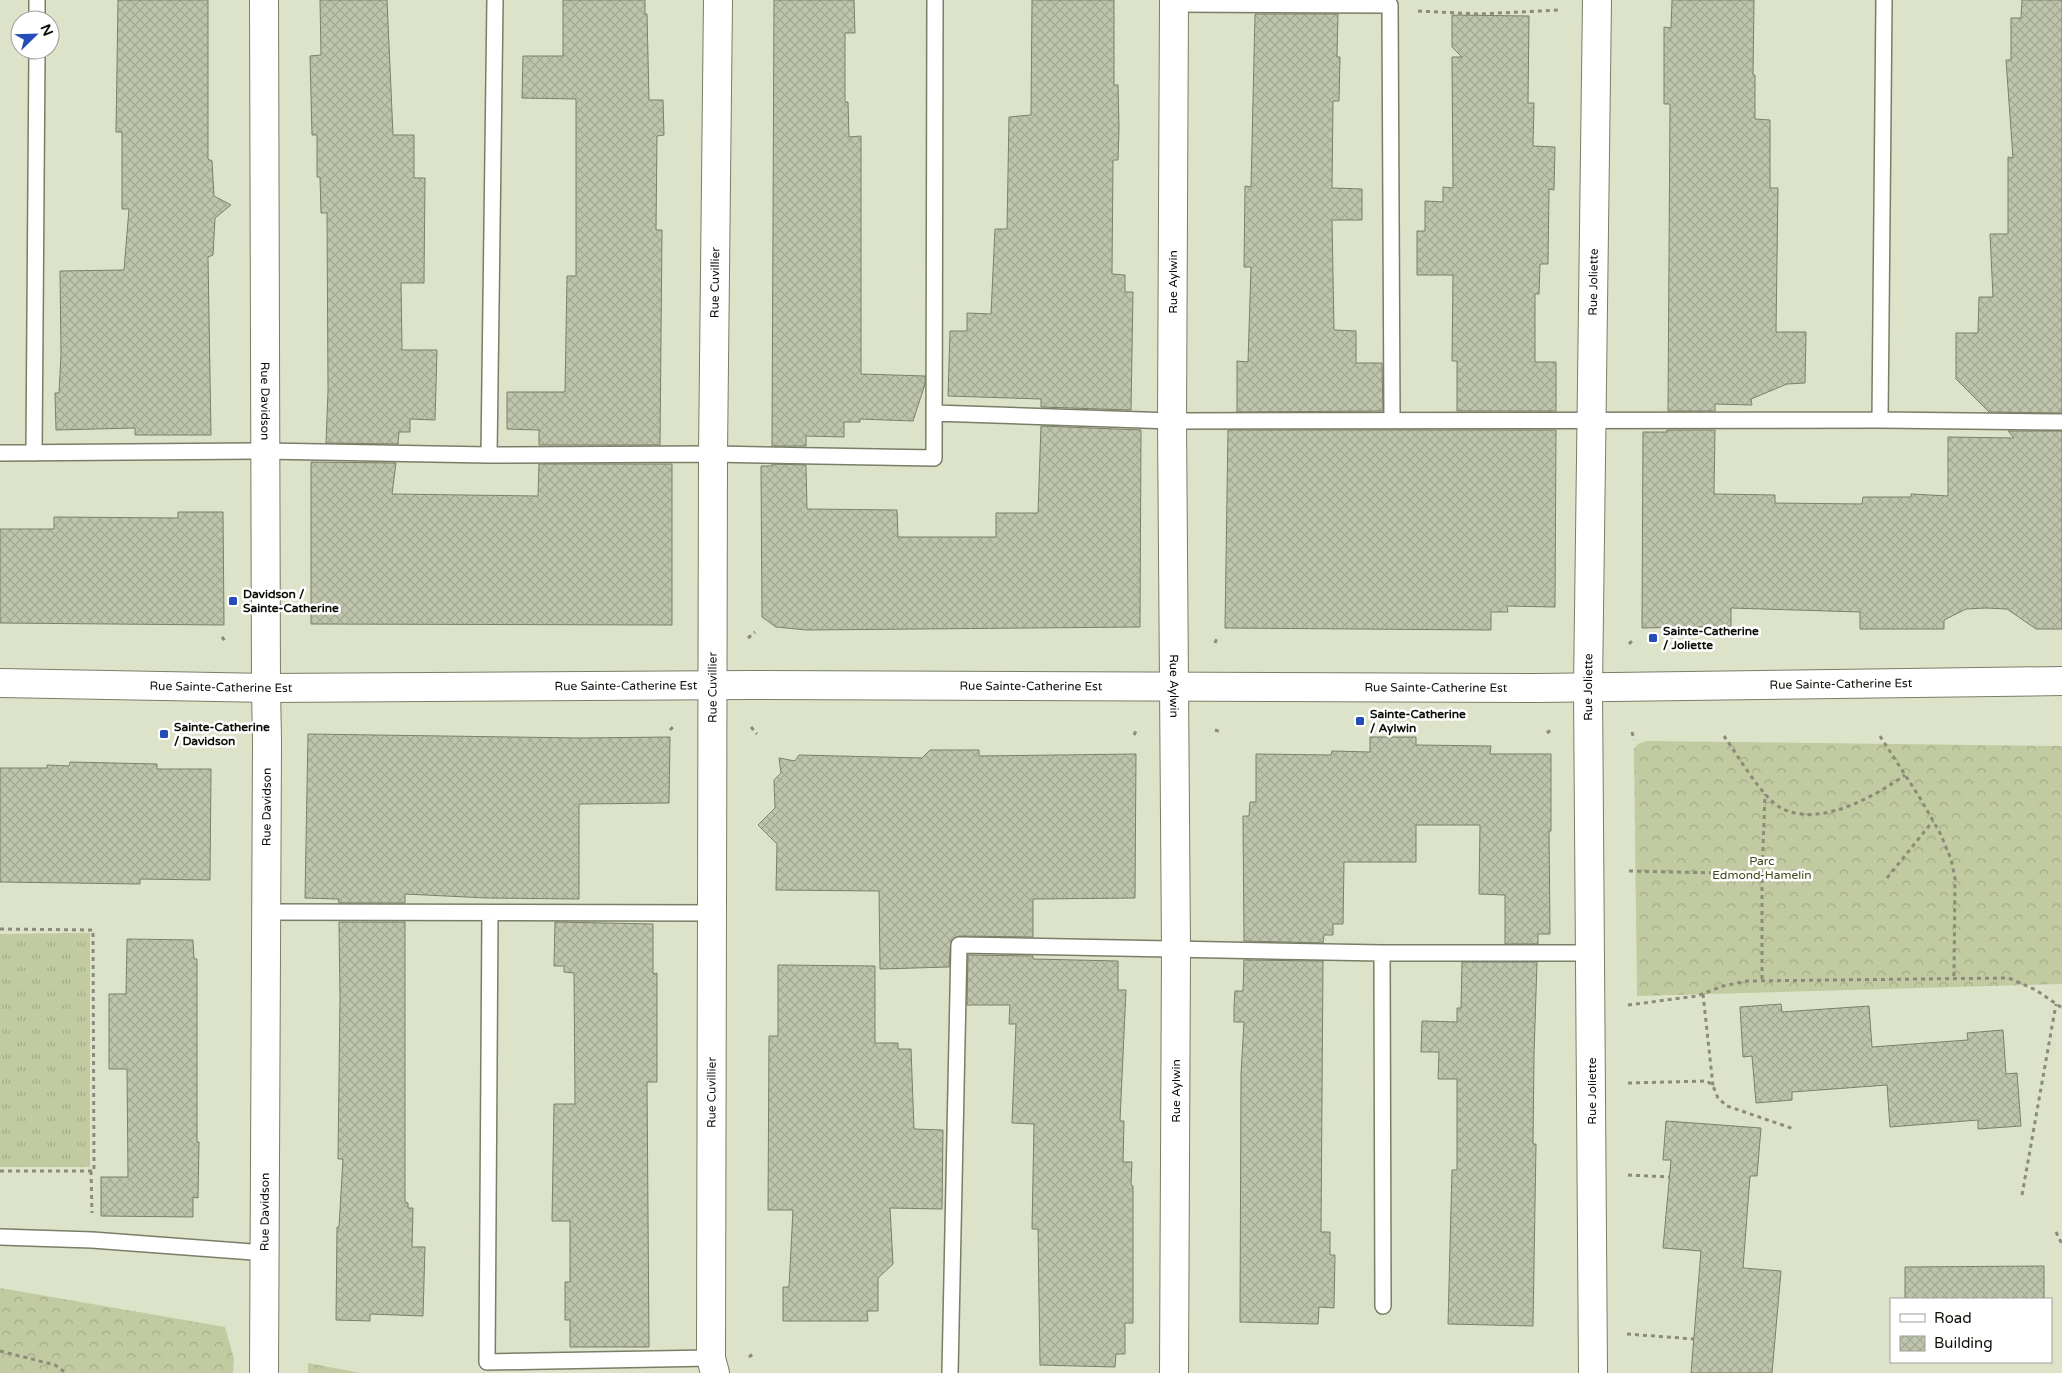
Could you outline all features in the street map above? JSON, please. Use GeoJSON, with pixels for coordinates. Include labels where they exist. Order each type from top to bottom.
{"type":"FeatureCollection","features":[{"type":"Feature","properties":{"kind":"street","name":"Rue Davidson"},"geometry":{"type":"LineString","coordinates":[[264,0],[264,451],[267,742],[264,1373]]}},
{"type":"Feature","properties":{"kind":"street","name":"Rue Cuvillier"},"geometry":{"type":"LineString","coordinates":[[713,1366],[713,454],[718,0]]}},
{"type":"Feature","properties":{"kind":"street","name":"Rue Joliette"},"geometry":{"type":"LineString","coordinates":[[1593,1373],[1588,688],[1597,0]]}},
{"type":"Feature","properties":{"kind":"street","name":"Rue Aylwin"},"geometry":{"type":"LineString","coordinates":[[1174,2],[1172,421],[1176,949],[1174,1373]]}},
{"type":"Feature","properties":{"kind":"street","name":"Rue Sainte-Catherine Est"},"geometry":{"type":"LineString","coordinates":[[0,683],[266,688],[713,685],[1588,688],[2062,680]]}},
{"type":"Feature","properties":{"kind":"lane"},"geometry":{"type":"LineString","coordinates":[[490,454],[495,0]]}},
{"type":"Feature","properties":{"kind":"lane"},"geometry":{"type":"LineString","coordinates":[[0,453],[264,451],[713,454],[934,458],[935,0]]}},
{"type":"Feature","properties":{"kind":"lane"},"geometry":{"type":"LineString","coordinates":[[1880,420],[1884,0]]}},
{"type":"Feature","properties":{"kind":"lane"},"geometry":{"type":"LineString","coordinates":[[1174,2],[1390,5],[1392,420]]}},
{"type":"Feature","properties":{"kind":"lane"},"geometry":{"type":"LineString","coordinates":[[34,453],[37,60]]}},
{"type":"Feature","properties":{"kind":"lane"},"geometry":{"type":"LineString","coordinates":[[934,413],[1172,421],[1592,419],[2062,422]]}},
{"type":"Feature","properties":{"kind":"lane"},"geometry":{"type":"LineString","coordinates":[[266,912],[713,913]]}},
{"type":"Feature","properties":{"kind":"lane"},"geometry":{"type":"LineString","coordinates":[[490,913],[487,1362],[713,1366]]}},
{"type":"Feature","properties":{"kind":"lane"},"geometry":{"type":"LineString","coordinates":[[950,1373],[959,945],[1382,953],[1591,953]]}},
{"type":"Feature","properties":{"kind":"lane"},"geometry":{"type":"LineString","coordinates":[[1382,953],[1383,1306]]}},
{"type":"Feature","properties":{"kind":"lane"},"geometry":{"type":"LineString","coordinates":[[0,1237],[92,1240],[265,1253]]}},
{"type":"Feature","properties":{"kind":"path"},"geometry":{"type":"LineString","coordinates":[[1390,5],[1426,12],[1470,14],[1560,10]]}},
{"type":"Feature","properties":{"kind":"path"},"geometry":{"type":"LineString","coordinates":[[748,638],[755,632]]}},
{"type":"Feature","properties":{"kind":"path"},"geometry":{"type":"LineString","coordinates":[[222,637],[225,641]]}},
{"type":"Feature","properties":{"kind":"path"},"geometry":{"type":"LineString","coordinates":[[1215,643],[1217,638]]}},
{"type":"Feature","properties":{"kind":"path"},"geometry":{"type":"LineString","coordinates":[[1629,644],[1634,639]]}},
{"type":"Feature","properties":{"kind":"path"},"geometry":{"type":"LineString","coordinates":[[670,730],[675,725]]}},
{"type":"Feature","properties":{"kind":"path"},"geometry":{"type":"LineString","coordinates":[[221,731],[224,726]]}},
{"type":"Feature","properties":{"kind":"path"},"geometry":{"type":"LineString","coordinates":[[751,727],[757,734]]}},
{"type":"Feature","properties":{"kind":"path"},"geometry":{"type":"LineString","coordinates":[[1134,735],[1137,729]]}},
{"type":"Feature","properties":{"kind":"path"},"geometry":{"type":"LineString","coordinates":[[1548,732],[1552,729]]}},
{"type":"Feature","properties":{"kind":"path"},"geometry":{"type":"LineString","coordinates":[[1215,730],[1221,732]]}},
{"type":"Feature","properties":{"kind":"path"},"geometry":{"type":"LineString","coordinates":[[1632,732],[1634,740]]}},
{"type":"Feature","properties":{"kind":"path"},"geometry":{"type":"LineString","coordinates":[[1724,736],[1765,794],[1780,807],[1799,814],[1818,814],[1865,800],[1905,775]]}},
{"type":"Feature","properties":{"kind":"path"},"geometry":{"type":"LineString","coordinates":[[1880,736],[1933,821],[1951,859],[1955,878],[1954,977]]}},
{"type":"Feature","properties":{"kind":"path"},"geometry":{"type":"LineString","coordinates":[[1762,979],[1762,874],[1765,794]]}},
{"type":"Feature","properties":{"kind":"path"},"geometry":{"type":"LineString","coordinates":[[1887,878],[1933,821]]}},
{"type":"Feature","properties":{"kind":"path"},"geometry":{"type":"LineString","coordinates":[[1629,871],[1762,874]]}},
{"type":"Feature","properties":{"kind":"path"},"geometry":{"type":"LineString","coordinates":[[0,930],[93,930],[94,1171],[0,1171]]}},
{"type":"Feature","properties":{"kind":"path"},"geometry":{"type":"LineString","coordinates":[[1628,1005],[1697,996],[1723,986],[1747,981],[2009,978],[2036,990],[2062,1008]]}},
{"type":"Feature","properties":{"kind":"path"},"geometry":{"type":"LineString","coordinates":[[1703,994],[1713,1086],[1718,1098],[1727,1106],[1794,1129]]}},
{"type":"Feature","properties":{"kind":"path"},"geometry":{"type":"LineString","coordinates":[[2022,1195],[2056,1004]]}},
{"type":"Feature","properties":{"kind":"path"},"geometry":{"type":"LineString","coordinates":[[1628,1083],[1707,1081],[1713,1086]]}},
{"type":"Feature","properties":{"kind":"path"},"geometry":{"type":"LineString","coordinates":[[91,1171],[92,1240]]}},
{"type":"Feature","properties":{"kind":"path"},"geometry":{"type":"LineString","coordinates":[[1628,1175],[1669,1177]]}},
{"type":"Feature","properties":{"kind":"path"},"geometry":{"type":"LineString","coordinates":[[2056,1232],[2062,1244]]}},
{"type":"Feature","properties":{"kind":"path"},"geometry":{"type":"LineString","coordinates":[[1627,1334],[1694,1339]]}},
{"type":"Feature","properties":{"kind":"path"},"geometry":{"type":"LineString","coordinates":[[0,1350],[55,1365],[66,1373]]}},
{"type":"Feature","properties":{"kind":"path"},"geometry":{"type":"LineString","coordinates":[[749,1357],[754,1354]]}},
{"type":"Feature","properties":{"kind":"green space","name":"Parc Edmond-Hamelin"},"geometry":{"type":"Polygon","coordinates":[[[1646,741],[2062,746],[2062,984],[1637,996],[1634,749],[1638,744],[1646,741]]]}},
{"type":"Feature","properties":{"kind":"green space"},"geometry":{"type":"Polygon","coordinates":[[[90,933],[90,1167],[0,1167],[0,934],[90,933]]]}},
{"type":"Feature","properties":{"kind":"green space"},"geometry":{"type":"Polygon","coordinates":[[[0,1288],[225,1327],[234,1359],[233,1373],[0,1373],[0,1288]]]}},
{"type":"Feature","properties":{"kind":"green space"},"geometry":{"type":"Polygon","coordinates":[[[308,1363],[361,1373],[308,1373],[308,1363]]]}},
{"type":"Feature","properties":{"kind":"building"},"geometry":{"type":"Polygon","coordinates":[[[118,0],[208,0],[208,159],[212,161],[214,196],[231,205],[215,218],[213,255],[208,257],[211,435],[135,435],[135,428],[56,430],[55,393],[59,393],[61,355],[60,271],[124,270],[129,209],[122,209],[122,132],[116,132],[118,0]]]}},
{"type":"Feature","properties":{"kind":"building"},"geometry":{"type":"Polygon","coordinates":[[[320,0],[387,0],[393,135],[414,135],[414,178],[425,178],[424,283],[401,283],[402,350],[437,350],[435,420],[410,419],[410,432],[399,432],[398,444],[326,443],[328,391],[327,213],[321,213],[320,177],[317,177],[317,135],[312,135],[310,56],[321,55],[320,0]]]}},
{"type":"Feature","properties":{"kind":"building"},"geometry":{"type":"Polygon","coordinates":[[[563,0],[645,0],[649,100],[663,100],[664,135],[657,136],[656,230],[662,230],[660,445],[539,445],[539,430],[507,429],[507,392],[565,392],[567,276],[576,276],[576,99],[522,98],[523,56],[563,56],[563,0]]]}},
{"type":"Feature","properties":{"kind":"building"},"geometry":{"type":"Polygon","coordinates":[[[774,0],[854,0],[855,33],[845,33],[845,102],[848,102],[849,137],[861,136],[861,374],[925,376],[925,384],[913,421],[860,419],[860,422],[844,422],[844,437],[806,436],[806,446],[772,446],[774,0]]]}},
{"type":"Feature","properties":{"kind":"building"},"geometry":{"type":"Polygon","coordinates":[[[1032,0],[1114,0],[1114,85],[1118,85],[1119,128],[1118,160],[1113,160],[1112,274],[1125,275],[1125,292],[1133,292],[1131,410],[1041,407],[1041,399],[948,396],[950,331],[967,331],[967,313],[991,314],[995,229],[1007,229],[1009,117],[1031,115],[1032,0]]]}},
{"type":"Feature","properties":{"kind":"building"},"geometry":{"type":"Polygon","coordinates":[[[1672,0],[1754,0],[1753,75],[1755,75],[1755,119],[1770,120],[1770,188],[1778,188],[1776,332],[1806,332],[1805,383],[1787,384],[1751,399],[1752,405],[1715,404],[1715,411],[1668,411],[1670,104],[1664,104],[1664,27],[1671,28],[1672,0]]]}},
{"type":"Feature","properties":{"kind":"building"},"geometry":{"type":"Polygon","coordinates":[[[2022,0],[2062,0],[2062,413],[1989,412],[1956,379],[1956,333],[1978,333],[1979,297],[1993,297],[1990,234],[2008,234],[2008,157],[2013,158],[2006,60],[2011,60],[2011,18],[2021,18],[2022,0]]]}},
{"type":"Feature","properties":{"kind":"building"},"geometry":{"type":"Polygon","coordinates":[[[1255,14],[1338,14],[1337,57],[1340,57],[1339,101],[1333,101],[1332,188],[1362,189],[1362,220],[1332,220],[1334,330],[1356,331],[1356,363],[1382,363],[1383,411],[1237,412],[1237,361],[1248,362],[1251,267],[1244,267],[1245,186],[1251,187],[1255,14]]]}},
{"type":"Feature","properties":{"kind":"building"},"geometry":{"type":"Polygon","coordinates":[[[1452,15],[1529,16],[1528,103],[1534,103],[1533,146],[1555,147],[1554,190],[1549,189],[1548,264],[1540,264],[1539,294],[1535,294],[1535,362],[1556,362],[1556,411],[1457,411],[1457,361],[1452,361],[1453,275],[1417,275],[1417,231],[1425,231],[1425,201],[1443,202],[1443,187],[1453,188],[1452,57],[1462,57],[1452,47],[1452,15]]]}},
{"type":"Feature","properties":{"kind":"building"},"geometry":{"type":"Polygon","coordinates":[[[1041,426],[1141,430],[1140,627],[807,630],[776,627],[762,617],[761,466],[772,466],[772,464],[806,465],[807,509],[897,510],[898,537],[996,537],[996,513],[1038,513],[1041,426]]]}},
{"type":"Feature","properties":{"kind":"building"},"geometry":{"type":"Polygon","coordinates":[[[1228,430],[1556,430],[1555,607],[1507,606],[1508,612],[1491,612],[1491,630],[1225,628],[1228,430]]]}},
{"type":"Feature","properties":{"kind":"building"},"geometry":{"type":"Polygon","coordinates":[[[1667,430],[1715,430],[1714,494],[1775,495],[1775,503],[1862,504],[1863,497],[1911,497],[1911,494],[1948,496],[1948,437],[2014,438],[2008,431],[2062,431],[2062,629],[2036,629],[2007,609],[1986,608],[1966,609],[1944,620],[1944,629],[1860,629],[1860,612],[1731,608],[1731,626],[1642,628],[1643,432],[1667,432],[1667,430]]]}},
{"type":"Feature","properties":{"kind":"building"},"geometry":{"type":"Polygon","coordinates":[[[311,462],[396,463],[392,494],[538,496],[539,464],[672,464],[672,625],[311,624],[311,462]]]}},
{"type":"Feature","properties":{"kind":"building"},"geometry":{"type":"Polygon","coordinates":[[[178,512],[223,512],[224,625],[0,623],[0,529],[54,529],[54,517],[178,518],[178,512]]]}},
{"type":"Feature","properties":{"kind":"building"},"geometry":{"type":"Polygon","coordinates":[[[308,734],[580,738],[670,737],[669,803],[579,804],[579,899],[487,898],[405,894],[405,903],[339,903],[338,899],[305,898],[308,734]]]}},
{"type":"Feature","properties":{"kind":"building"},"geometry":{"type":"Polygon","coordinates":[[[1370,737],[1416,737],[1416,745],[1491,746],[1490,754],[1551,754],[1551,831],[1549,831],[1550,934],[1538,934],[1538,944],[1505,944],[1505,895],[1479,894],[1480,825],[1416,825],[1416,862],[1344,862],[1343,924],[1333,924],[1333,935],[1324,935],[1323,943],[1244,941],[1243,816],[1249,816],[1250,802],[1256,802],[1256,754],[1331,755],[1332,751],[1370,752],[1370,737]]]}},
{"type":"Feature","properties":{"kind":"building"},"geometry":{"type":"Polygon","coordinates":[[[930,750],[979,750],[979,756],[1136,754],[1135,898],[1033,899],[1033,937],[959,936],[951,941],[949,967],[880,969],[879,891],[776,890],[777,844],[758,825],[775,808],[774,780],[781,773],[779,758],[795,761],[799,755],[922,758],[930,750]]]}},
{"type":"Feature","properties":{"kind":"building"},"geometry":{"type":"Polygon","coordinates":[[[70,762],[157,764],[157,769],[211,769],[210,880],[140,879],[140,884],[0,882],[0,768],[47,768],[47,765],[69,766],[70,762]]]}},
{"type":"Feature","properties":{"kind":"building"},"geometry":{"type":"Polygon","coordinates":[[[339,922],[405,922],[405,1202],[408,1203],[408,1208],[413,1208],[412,1247],[425,1247],[423,1316],[370,1314],[370,1321],[336,1320],[337,1227],[339,1227],[343,1159],[338,1159],[339,922]]]}},
{"type":"Feature","properties":{"kind":"building"},"geometry":{"type":"Polygon","coordinates":[[[555,922],[653,924],[653,974],[657,973],[657,1082],[647,1082],[649,1347],[570,1347],[570,1320],[565,1320],[565,1282],[570,1282],[570,1221],[552,1221],[554,1104],[575,1104],[574,973],[564,972],[564,966],[554,966],[555,922]]]}},
{"type":"Feature","properties":{"kind":"building"},"geometry":{"type":"Polygon","coordinates":[[[127,939],[193,940],[194,959],[197,959],[197,1142],[199,1142],[198,1198],[193,1197],[193,1217],[101,1216],[101,1177],[128,1177],[127,1069],[109,1069],[109,994],[126,994],[127,939]]]}},
{"type":"Feature","properties":{"kind":"building"},"geometry":{"type":"Polygon","coordinates":[[[968,955],[1033,956],[1033,959],[1118,961],[1118,990],[1126,990],[1120,1121],[1124,1121],[1123,1162],[1132,1162],[1133,1323],[1125,1323],[1125,1354],[1116,1354],[1115,1367],[1040,1365],[1038,1229],[1032,1229],[1034,1124],[1012,1123],[1016,1024],[1009,1024],[1010,1005],[967,1005],[968,955]]]}},
{"type":"Feature","properties":{"kind":"building"},"geometry":{"type":"Polygon","coordinates":[[[1244,960],[1323,961],[1321,1232],[1330,1232],[1330,1255],[1335,1255],[1334,1308],[1319,1307],[1318,1324],[1240,1322],[1241,1074],[1244,1022],[1234,1022],[1234,1007],[1235,991],[1243,991],[1244,960]]]}},
{"type":"Feature","properties":{"kind":"building"},"geometry":{"type":"Polygon","coordinates":[[[1462,962],[1537,962],[1533,1144],[1536,1144],[1533,1326],[1448,1324],[1452,1170],[1457,1170],[1457,1079],[1438,1079],[1439,1052],[1421,1052],[1422,1021],[1457,1022],[1457,1008],[1461,1008],[1462,962]]]}},
{"type":"Feature","properties":{"kind":"building"},"geometry":{"type":"Polygon","coordinates":[[[778,965],[875,966],[875,1043],[898,1043],[898,1049],[911,1049],[914,1129],[943,1130],[942,1209],[890,1208],[893,1264],[878,1278],[878,1311],[867,1311],[868,1321],[783,1321],[783,1287],[789,1287],[793,1210],[768,1210],[769,1036],[778,1036],[778,965]]]}},
{"type":"Feature","properties":{"kind":"building"},"geometry":{"type":"Polygon","coordinates":[[[1781,1004],[1782,1012],[1869,1006],[1872,1047],[1968,1040],[1967,1033],[2003,1030],[2006,1074],[2017,1073],[2021,1126],[1978,1129],[1978,1120],[1890,1127],[1887,1085],[1792,1092],[1792,1100],[1756,1103],[1752,1056],[1743,1057],[1740,1007],[1781,1004]]]}},
{"type":"Feature","properties":{"kind":"building"},"geometry":{"type":"Polygon","coordinates":[[[1666,1121],[1761,1128],[1757,1176],[1750,1176],[1743,1268],[1781,1271],[1772,1373],[1691,1373],[1701,1251],[1663,1248],[1671,1160],[1663,1160],[1666,1121]]]}},
{"type":"Feature","properties":{"kind":"building"},"geometry":{"type":"Polygon","coordinates":[[[2044,1266],[2044,1298],[1905,1298],[1905,1267],[2044,1266]]]}},
{"type":"Feature","properties":{"kind":"place","name":"Davidson / Sainte-Catherine"},"geometry":{"type":"Point","coordinates":[233,601]}},
{"type":"Feature","properties":{"kind":"place","name":"Sainte-Catherine / Joliette"},"geometry":{"type":"Point","coordinates":[1653,638]}},
{"type":"Feature","properties":{"kind":"place","name":"Sainte-Catherine / Aylwin"},"geometry":{"type":"Point","coordinates":[1360,721]}},
{"type":"Feature","properties":{"kind":"place","name":"Sainte-Catherine / Davidson"},"geometry":{"type":"Point","coordinates":[164,734]}}]}
